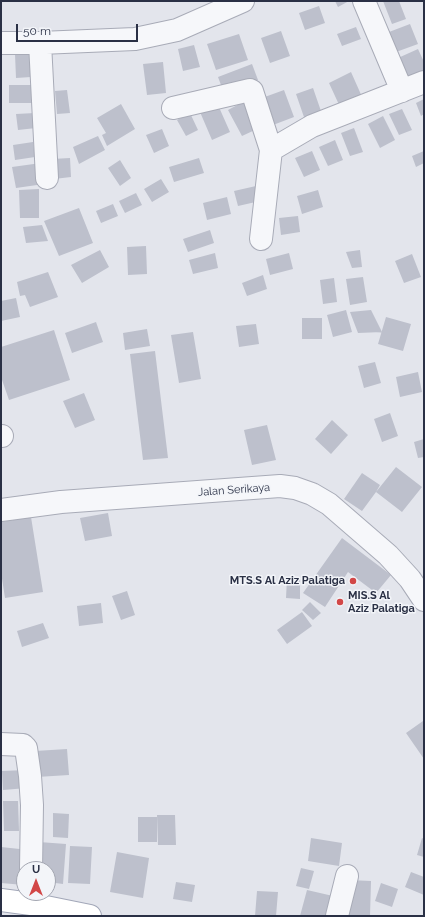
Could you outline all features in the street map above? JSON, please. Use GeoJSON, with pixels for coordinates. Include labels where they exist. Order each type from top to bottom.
{"type":"FeatureCollection","features":[{"type":"Feature","properties":{"kind":"main road"},"geometry":{"type":"LineString","coordinates":[[1,900],[16,900]]}},
{"type":"Feature","properties":{"kind":"main road"},"geometry":{"type":"LineString","coordinates":[[37,901],[86,916]]}},
{"type":"Feature","properties":{"kind":"street"},"geometry":{"type":"LineString","coordinates":[[1,43],[135,39],[177,30],[243,1]]}},
{"type":"Feature","properties":{"kind":"street"},"geometry":{"type":"LineString","coordinates":[[364,1],[402,91]]}},
{"type":"Feature","properties":{"kind":"street"},"geometry":{"type":"LineString","coordinates":[[40,43],[47,178]]}},
{"type":"Feature","properties":{"kind":"street"},"geometry":{"type":"LineString","coordinates":[[271,150],[312,126],[424,82]]}},
{"type":"Feature","properties":{"kind":"street"},"geometry":{"type":"LineString","coordinates":[[173,108],[251,90],[271,150],[261,239]]}},
{"type":"Feature","properties":{"kind":"street","name":"Jalan Serikaya"},"geometry":{"type":"LineString","coordinates":[[1,510],[61,502],[280,486],[295,488],[312,494],[329,504],[388,555],[410,579],[424,600]]}},
{"type":"Feature","properties":{"kind":"street"},"geometry":{"type":"LineString","coordinates":[[1,744],[23,745],[26,748],[32,805],[31,861]]}},
{"type":"Feature","properties":{"kind":"street"},"geometry":{"type":"LineString","coordinates":[[337,916],[347,876]]}},
{"type":"Feature","properties":{"kind":"building"},"geometry":{"type":"Polygon","coordinates":[[[335,1],[349,1],[338,7],[335,1]]]}},
{"type":"Feature","properties":{"kind":"building"},"geometry":{"type":"Polygon","coordinates":[[[383,1],[399,1],[406,19],[392,24],[383,1]]]}},
{"type":"Feature","properties":{"kind":"building"},"geometry":{"type":"Polygon","coordinates":[[[319,6],[325,23],[305,30],[299,13],[319,6]]]}},
{"type":"Feature","properties":{"kind":"building"},"geometry":{"type":"Polygon","coordinates":[[[410,24],[418,44],[396,52],[389,32],[410,24]]]}},
{"type":"Feature","properties":{"kind":"building"},"geometry":{"type":"Polygon","coordinates":[[[356,27],[361,39],[342,46],[337,34],[356,27]]]}},
{"type":"Feature","properties":{"kind":"building"},"geometry":{"type":"Polygon","coordinates":[[[281,31],[290,56],[270,63],[261,38],[281,31]]]}},
{"type":"Feature","properties":{"kind":"building"},"geometry":{"type":"Polygon","coordinates":[[[239,34],[248,60],[216,70],[207,44],[239,34]]]}},
{"type":"Feature","properties":{"kind":"building"},"geometry":{"type":"Polygon","coordinates":[[[194,45],[200,67],[183,71],[178,49],[194,45]]]}},
{"type":"Feature","properties":{"kind":"building"},"geometry":{"type":"Polygon","coordinates":[[[418,49],[424,62],[424,71],[408,79],[398,58],[418,49]]]}},
{"type":"Feature","properties":{"kind":"building"},"geometry":{"type":"Polygon","coordinates":[[[30,53],[31,77],[16,78],[15,54],[30,53]]]}},
{"type":"Feature","properties":{"kind":"building"},"geometry":{"type":"Polygon","coordinates":[[[163,62],[166,93],[147,95],[143,64],[163,62]]]}},
{"type":"Feature","properties":{"kind":"building"},"geometry":{"type":"Polygon","coordinates":[[[252,64],[258,80],[224,93],[218,77],[252,64]]]}},
{"type":"Feature","properties":{"kind":"building"},"geometry":{"type":"Polygon","coordinates":[[[351,72],[363,99],[341,109],[329,83],[351,72]]]}},
{"type":"Feature","properties":{"kind":"building"},"geometry":{"type":"Polygon","coordinates":[[[9,85],[35,85],[35,103],[9,103],[9,85]]]}},
{"type":"Feature","properties":{"kind":"building"},"geometry":{"type":"Polygon","coordinates":[[[313,88],[322,114],[305,120],[296,94],[313,88]]]}},
{"type":"Feature","properties":{"kind":"building"},"geometry":{"type":"Polygon","coordinates":[[[67,90],[70,113],[57,114],[55,91],[67,90]]]}},
{"type":"Feature","properties":{"kind":"building"},"geometry":{"type":"Polygon","coordinates":[[[284,90],[294,117],[273,125],[262,98],[284,90]]]}},
{"type":"Feature","properties":{"kind":"building"},"geometry":{"type":"Polygon","coordinates":[[[424,99],[424,114],[421,116],[416,103],[424,99]]]}},
{"type":"Feature","properties":{"kind":"building"},"geometry":{"type":"Polygon","coordinates":[[[243,102],[257,129],[242,136],[228,110],[243,102]]]}},
{"type":"Feature","properties":{"kind":"building"},"geometry":{"type":"Polygon","coordinates":[[[121,104],[135,129],[107,146],[102,135],[106,133],[97,118],[121,104]]]}},
{"type":"Feature","properties":{"kind":"building"},"geometry":{"type":"Polygon","coordinates":[[[218,105],[230,132],[212,140],[200,112],[218,105]]]}},
{"type":"Feature","properties":{"kind":"building"},"geometry":{"type":"Polygon","coordinates":[[[402,109],[412,130],[399,135],[389,114],[402,109]]]}},
{"type":"Feature","properties":{"kind":"building"},"geometry":{"type":"Polygon","coordinates":[[[35,113],[36,128],[18,130],[16,114],[35,113]]]}},
{"type":"Feature","properties":{"kind":"building"},"geometry":{"type":"Polygon","coordinates":[[[190,113],[198,130],[186,136],[177,120],[190,113]]]}},
{"type":"Feature","properties":{"kind":"building"},"geometry":{"type":"Polygon","coordinates":[[[383,116],[395,140],[380,148],[368,124],[383,116]]]}},
{"type":"Feature","properties":{"kind":"building"},"geometry":{"type":"Polygon","coordinates":[[[354,128],[363,152],[350,156],[341,133],[354,128]]]}},
{"type":"Feature","properties":{"kind":"building"},"geometry":{"type":"Polygon","coordinates":[[[162,129],[169,146],[154,153],[146,135],[162,129]]]}},
{"type":"Feature","properties":{"kind":"building"},"geometry":{"type":"Polygon","coordinates":[[[98,136],[105,150],[79,164],[73,147],[98,136]]]}},
{"type":"Feature","properties":{"kind":"building"},"geometry":{"type":"Polygon","coordinates":[[[335,140],[343,160],[328,166],[319,147],[335,140]]]}},
{"type":"Feature","properties":{"kind":"building"},"geometry":{"type":"Polygon","coordinates":[[[33,142],[35,157],[15,160],[13,145],[33,142]]]}},
{"type":"Feature","properties":{"kind":"building"},"geometry":{"type":"Polygon","coordinates":[[[312,151],[320,170],[304,177],[295,158],[312,151]]]}},
{"type":"Feature","properties":{"kind":"building"},"geometry":{"type":"Polygon","coordinates":[[[424,151],[424,163],[416,167],[412,156],[424,151]]]}},
{"type":"Feature","properties":{"kind":"building"},"geometry":{"type":"Polygon","coordinates":[[[70,158],[71,177],[54,179],[52,159],[70,158]]]}},
{"type":"Feature","properties":{"kind":"building"},"geometry":{"type":"Polygon","coordinates":[[[199,158],[204,173],[174,182],[169,167],[199,158]]]}},
{"type":"Feature","properties":{"kind":"building"},"geometry":{"type":"Polygon","coordinates":[[[120,160],[131,178],[120,186],[108,168],[120,160]]]}},
{"type":"Feature","properties":{"kind":"building"},"geometry":{"type":"Polygon","coordinates":[[[41,163],[44,184],[16,188],[12,167],[41,163]]]}},
{"type":"Feature","properties":{"kind":"building"},"geometry":{"type":"Polygon","coordinates":[[[161,179],[169,192],[152,202],[144,189],[161,179]]]}},
{"type":"Feature","properties":{"kind":"building"},"geometry":{"type":"Polygon","coordinates":[[[256,186],[260,201],[238,206],[234,191],[256,186]]]}},
{"type":"Feature","properties":{"kind":"building"},"geometry":{"type":"Polygon","coordinates":[[[39,189],[39,218],[20,218],[19,190],[39,189]]]}},
{"type":"Feature","properties":{"kind":"building"},"geometry":{"type":"Polygon","coordinates":[[[318,190],[323,207],[302,214],[297,196],[318,190]]]}},
{"type":"Feature","properties":{"kind":"building"},"geometry":{"type":"Polygon","coordinates":[[[136,193],[142,205],[125,213],[119,201],[136,193]]]}},
{"type":"Feature","properties":{"kind":"building"},"geometry":{"type":"Polygon","coordinates":[[[227,197],[231,214],[207,220],[203,203],[227,197]]]}},
{"type":"Feature","properties":{"kind":"building"},"geometry":{"type":"Polygon","coordinates":[[[113,204],[118,216],[101,223],[96,211],[113,204]]]}},
{"type":"Feature","properties":{"kind":"building"},"geometry":{"type":"Polygon","coordinates":[[[79,208],[93,243],[59,256],[44,221],[79,208]]]}},
{"type":"Feature","properties":{"kind":"building"},"geometry":{"type":"Polygon","coordinates":[[[298,216],[300,232],[281,235],[279,218],[298,216]]]}},
{"type":"Feature","properties":{"kind":"building"},"geometry":{"type":"Polygon","coordinates":[[[42,225],[48,241],[26,243],[23,227],[42,225]]]}},
{"type":"Feature","properties":{"kind":"building"},"geometry":{"type":"Polygon","coordinates":[[[210,230],[214,243],[188,252],[183,239],[210,230]]]}},
{"type":"Feature","properties":{"kind":"building"},"geometry":{"type":"Polygon","coordinates":[[[146,246],[147,274],[128,275],[127,247],[146,246]]]}},
{"type":"Feature","properties":{"kind":"building"},"geometry":{"type":"Polygon","coordinates":[[[100,250],[109,267],[82,283],[71,265],[100,250]]]}},
{"type":"Feature","properties":{"kind":"building"},"geometry":{"type":"Polygon","coordinates":[[[360,250],[362,267],[352,268],[346,252],[360,250]]]}},
{"type":"Feature","properties":{"kind":"building"},"geometry":{"type":"Polygon","coordinates":[[[215,253],[218,268],[193,274],[189,260],[215,253]]]}},
{"type":"Feature","properties":{"kind":"building"},"geometry":{"type":"Polygon","coordinates":[[[289,253],[293,269],[270,275],[266,259],[289,253]]]}},
{"type":"Feature","properties":{"kind":"building"},"geometry":{"type":"Polygon","coordinates":[[[412,254],[421,277],[404,283],[395,261],[412,254]]]}},
{"type":"Feature","properties":{"kind":"building"},"geometry":{"type":"Polygon","coordinates":[[[48,272],[58,297],[30,307],[25,295],[20,296],[17,282],[48,272]]]}},
{"type":"Feature","properties":{"kind":"building"},"geometry":{"type":"Polygon","coordinates":[[[263,275],[267,289],[247,296],[242,283],[263,275]]]}},
{"type":"Feature","properties":{"kind":"building"},"geometry":{"type":"Polygon","coordinates":[[[363,277],[367,302],[350,305],[346,279],[363,277]]]}},
{"type":"Feature","properties":{"kind":"building"},"geometry":{"type":"Polygon","coordinates":[[[334,278],[337,302],[323,304],[320,280],[334,278]]]}},
{"type":"Feature","properties":{"kind":"building"},"geometry":{"type":"Polygon","coordinates":[[[16,298],[20,317],[1,321],[1,301],[16,298]]]}},
{"type":"Feature","properties":{"kind":"building"},"geometry":{"type":"Polygon","coordinates":[[[346,310],[352,332],[333,337],[327,315],[346,310]]]}},
{"type":"Feature","properties":{"kind":"building"},"geometry":{"type":"Polygon","coordinates":[[[371,310],[382,332],[358,333],[350,312],[371,310]]]}},
{"type":"Feature","properties":{"kind":"building"},"geometry":{"type":"Polygon","coordinates":[[[386,317],[411,324],[403,351],[378,344],[386,317]]]}},
{"type":"Feature","properties":{"kind":"building"},"geometry":{"type":"Polygon","coordinates":[[[302,318],[322,318],[322,339],[302,339],[302,318]]]}},
{"type":"Feature","properties":{"kind":"building"},"geometry":{"type":"Polygon","coordinates":[[[96,322],[103,342],[72,353],[65,333],[96,322]]]}},
{"type":"Feature","properties":{"kind":"building"},"geometry":{"type":"Polygon","coordinates":[[[256,324],[259,344],[239,347],[236,326],[256,324]]]}},
{"type":"Feature","properties":{"kind":"building"},"geometry":{"type":"Polygon","coordinates":[[[147,329],[150,346],[125,350],[123,333],[147,329]]]}},
{"type":"Feature","properties":{"kind":"building"},"geometry":{"type":"Polygon","coordinates":[[[54,330],[70,380],[9,400],[1,377],[1,347],[54,330]]]}},
{"type":"Feature","properties":{"kind":"building"},"geometry":{"type":"Polygon","coordinates":[[[193,332],[201,379],[179,383],[171,335],[193,332]]]}},
{"type":"Feature","properties":{"kind":"building"},"geometry":{"type":"Polygon","coordinates":[[[155,351],[168,458],[143,460],[130,354],[155,351]]]}},
{"type":"Feature","properties":{"kind":"building"},"geometry":{"type":"Polygon","coordinates":[[[375,362],[381,383],[364,388],[358,366],[375,362]]]}},
{"type":"Feature","properties":{"kind":"building"},"geometry":{"type":"Polygon","coordinates":[[[418,372],[422,392],[400,397],[396,377],[418,372]]]}},
{"type":"Feature","properties":{"kind":"building"},"geometry":{"type":"Polygon","coordinates":[[[84,393],[95,420],[75,428],[63,401],[84,393]]]}},
{"type":"Feature","properties":{"kind":"building"},"geometry":{"type":"Polygon","coordinates":[[[390,413],[398,436],[382,442],[374,419],[390,413]]]}},
{"type":"Feature","properties":{"kind":"building"},"geometry":{"type":"Polygon","coordinates":[[[332,420],[348,435],[331,454],[315,439],[332,420]]]}},
{"type":"Feature","properties":{"kind":"building"},"geometry":{"type":"Polygon","coordinates":[[[267,425],[276,460],[252,465],[244,430],[267,425]]]}},
{"type":"Feature","properties":{"kind":"building"},"geometry":{"type":"Polygon","coordinates":[[[424,439],[424,457],[418,458],[414,442],[424,439]]]}},
{"type":"Feature","properties":{"kind":"building"},"geometry":{"type":"Polygon","coordinates":[[[396,467],[422,487],[402,512],[376,492],[396,467]]]}},
{"type":"Feature","properties":{"kind":"building"},"geometry":{"type":"Polygon","coordinates":[[[362,473],[380,485],[362,511],[344,499],[362,473]]]}},
{"type":"Feature","properties":{"kind":"building"},"geometry":{"type":"Polygon","coordinates":[[[108,513],[112,536],[85,541],[80,518],[108,513]]]}},
{"type":"Feature","properties":{"kind":"building"},"geometry":{"type":"Polygon","coordinates":[[[31,517],[43,592],[5,598],[1,572],[1,522],[31,517]]]}},
{"type":"Feature","properties":{"kind":"building"},"geometry":{"type":"Polygon","coordinates":[[[342,538],[391,575],[376,593],[348,572],[325,607],[303,593],[342,538]]]}},
{"type":"Feature","properties":{"kind":"building"},"geometry":{"type":"Polygon","coordinates":[[[287,578],[300,579],[300,599],[286,598],[287,578]]]}},
{"type":"Feature","properties":{"kind":"building"},"geometry":{"type":"Polygon","coordinates":[[[127,591],[135,615],[121,620],[112,596],[127,591]]]}},
{"type":"Feature","properties":{"kind":"building"},"geometry":{"type":"Polygon","coordinates":[[[310,602],[321,613],[313,620],[302,610],[310,602]]]}},
{"type":"Feature","properties":{"kind":"building"},"geometry":{"type":"Polygon","coordinates":[[[101,603],[103,623],[79,626],[77,606],[101,603]]]}},
{"type":"Feature","properties":{"kind":"building"},"geometry":{"type":"Polygon","coordinates":[[[302,612],[312,626],[287,644],[277,630],[302,612]]]}},
{"type":"Feature","properties":{"kind":"building"},"geometry":{"type":"Polygon","coordinates":[[[43,623],[49,638],[22,647],[17,631],[43,623]]]}},
{"type":"Feature","properties":{"kind":"building"},"geometry":{"type":"Polygon","coordinates":[[[423,721],[424,722],[424,759],[406,733],[423,721]]]}},
{"type":"Feature","properties":{"kind":"building"},"geometry":{"type":"Polygon","coordinates":[[[67,749],[69,775],[37,777],[35,751],[67,749]]]}},
{"type":"Feature","properties":{"kind":"building"},"geometry":{"type":"Polygon","coordinates":[[[26,770],[27,788],[3,790],[2,771],[26,770]]]}},
{"type":"Feature","properties":{"kind":"building"},"geometry":{"type":"Polygon","coordinates":[[[3,801],[18,801],[19,831],[4,831],[3,801]]]}},
{"type":"Feature","properties":{"kind":"building"},"geometry":{"type":"Polygon","coordinates":[[[53,813],[69,814],[68,838],[53,837],[53,813]]]}},
{"type":"Feature","properties":{"kind":"building"},"geometry":{"type":"Polygon","coordinates":[[[157,815],[175,815],[176,845],[158,845],[157,815]]]}},
{"type":"Feature","properties":{"kind":"building"},"geometry":{"type":"Polygon","coordinates":[[[138,817],[157,817],[157,842],[138,842],[138,817]]]}},
{"type":"Feature","properties":{"kind":"building"},"geometry":{"type":"Polygon","coordinates":[[[311,838],[342,843],[339,866],[308,861],[311,838]]]}},
{"type":"Feature","properties":{"kind":"building"},"geometry":{"type":"Polygon","coordinates":[[[422,838],[424,839],[424,857],[417,855],[422,838]]]}},
{"type":"Feature","properties":{"kind":"building"},"geometry":{"type":"Polygon","coordinates":[[[39,842],[66,844],[63,884],[56,883],[56,861],[38,861],[39,842]]]}},
{"type":"Feature","properties":{"kind":"building"},"geometry":{"type":"Polygon","coordinates":[[[70,846],[92,847],[90,884],[68,883],[70,846]]]}},
{"type":"Feature","properties":{"kind":"building"},"geometry":{"type":"Polygon","coordinates":[[[1,847],[29,850],[26,861],[16,861],[16,884],[1,883],[1,847]]]}},
{"type":"Feature","properties":{"kind":"building"},"geometry":{"type":"Polygon","coordinates":[[[117,852],[149,858],[143,898],[110,892],[117,852]]]}},
{"type":"Feature","properties":{"kind":"building"},"geometry":{"type":"Polygon","coordinates":[[[301,868],[314,871],[309,889],[296,886],[301,868]]]}},
{"type":"Feature","properties":{"kind":"building"},"geometry":{"type":"Polygon","coordinates":[[[411,872],[424,877],[424,895],[405,887],[411,872]]]}},
{"type":"Feature","properties":{"kind":"building"},"geometry":{"type":"Polygon","coordinates":[[[349,880],[371,881],[370,916],[347,916],[349,880]]]}},
{"type":"Feature","properties":{"kind":"building"},"geometry":{"type":"Polygon","coordinates":[[[176,882],[195,885],[192,902],[173,899],[176,882]]]}},
{"type":"Feature","properties":{"kind":"building"},"geometry":{"type":"Polygon","coordinates":[[[381,883],[398,889],[392,907],[375,901],[381,883]]]}},
{"type":"Feature","properties":{"kind":"building"},"geometry":{"type":"Polygon","coordinates":[[[307,890],[333,896],[328,916],[300,916],[307,890]]]}},
{"type":"Feature","properties":{"kind":"building"},"geometry":{"type":"Polygon","coordinates":[[[257,891],[278,892],[276,916],[255,916],[257,891]]]}},
{"type":"Feature","properties":{"kind":"place","name":"MTS.S Al Aziz Palatiga"},"geometry":{"type":"Point","coordinates":[353,581]}},
{"type":"Feature","properties":{"kind":"place","name":"MIS.S Al Aziz Palatiga"},"geometry":{"type":"Point","coordinates":[340,602]}}]}
